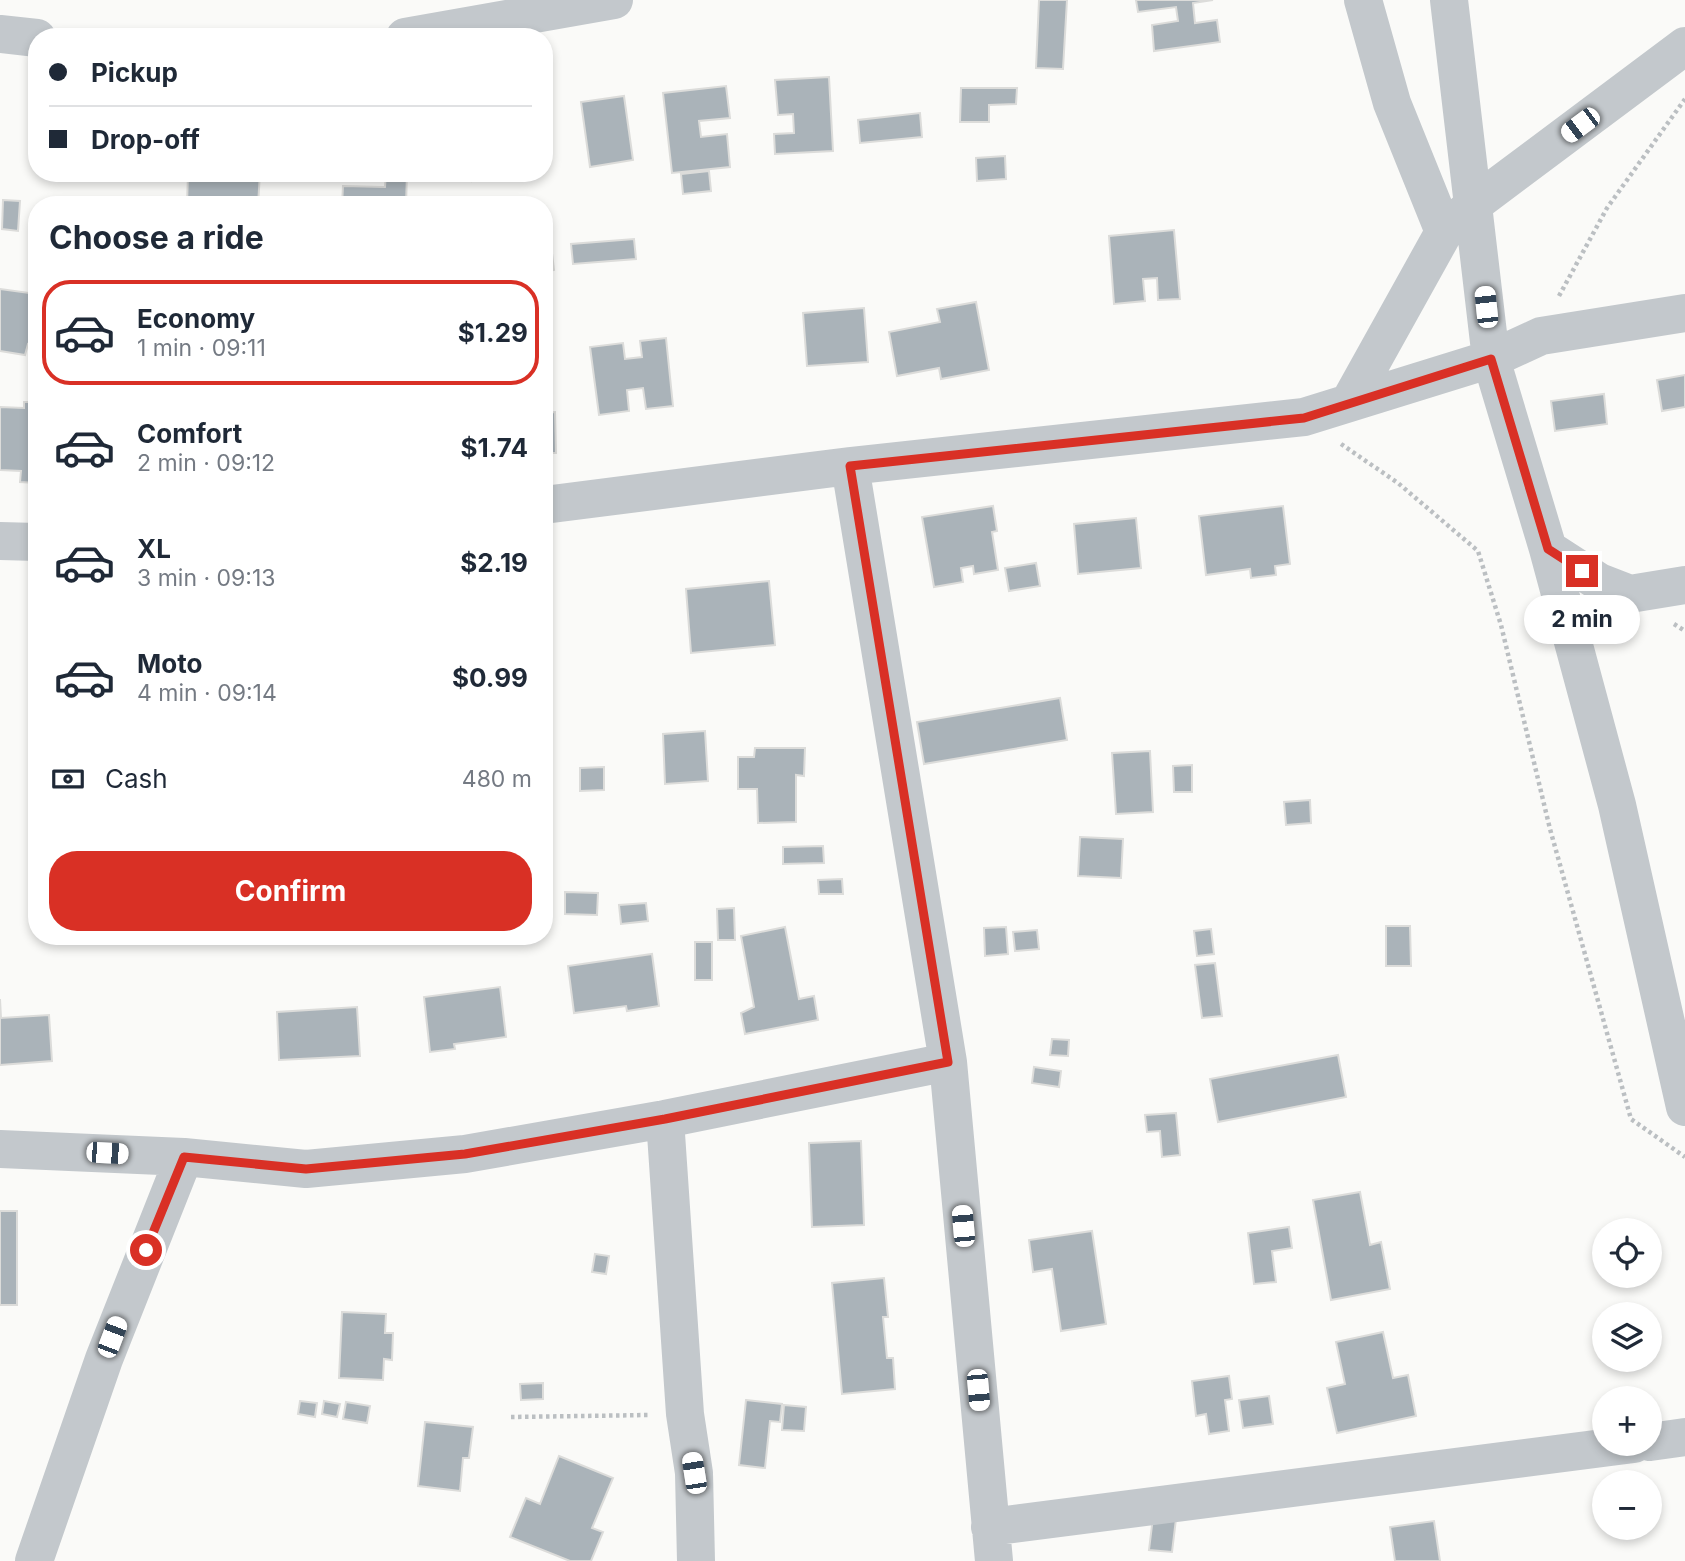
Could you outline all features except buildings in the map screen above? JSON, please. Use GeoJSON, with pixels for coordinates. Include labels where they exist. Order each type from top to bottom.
{"type":"FeatureCollection","features":[{"type":"Feature","properties":{"kind":"street"},"geometry":{"type":"LineString","coordinates":[[456,28],[614,0]]}},
{"type":"Feature","properties":{"kind":"street"},"geometry":{"type":"LineString","coordinates":[[1363,0],[1392,103],[1444,232]]}},
{"type":"Feature","properties":{"kind":"street"},"geometry":{"type":"LineString","coordinates":[[1449,0],[1475,202],[1491,359],[1548,549],[1617,805],[1685,1107]]}},
{"type":"Feature","properties":{"kind":"street"},"geometry":{"type":"LineString","coordinates":[[0,34],[28,37]]}},
{"type":"Feature","properties":{"kind":"street"},"geometry":{"type":"LineString","coordinates":[[1350,401],[1444,232],[1475,202],[1685,47]]}},
{"type":"Feature","properties":{"kind":"street"},"geometry":{"type":"LineString","coordinates":[[553,504],[850,466],[1304,418],[1350,401],[1491,359],[1541,336],[1685,313]]}},
{"type":"Feature","properties":{"kind":"street"},"geometry":{"type":"LineString","coordinates":[[850,466],[948,1062],[992,1544],[1592,1451]]}},
{"type":"Feature","properties":{"kind":"street"},"geometry":{"type":"LineString","coordinates":[[0,541],[28,542]]}},
{"type":"Feature","properties":{"kind":"street"},"geometry":{"type":"LineString","coordinates":[[1548,549],[1599,582],[1630,594],[1685,585]]}},
{"type":"Feature","properties":{"kind":"street"},"geometry":{"type":"LineString","coordinates":[[0,1149],[184,1157],[306,1169],[465,1154],[665,1119],[948,1062]]}},
{"type":"Feature","properties":{"kind":"street"},"geometry":{"type":"LineString","coordinates":[[665,1119],[685,1415],[694,1473],[696,1561]]}},
{"type":"Feature","properties":{"kind":"street"},"geometry":{"type":"LineString","coordinates":[[34,1561],[104,1359],[184,1157]]}},
{"type":"Feature","properties":{"kind":"street"},"geometry":{"type":"LineString","coordinates":[[1662,1440],[1685,1437]]}},
{"type":"Feature","properties":{"kind":"path"},"geometry":{"type":"LineString","coordinates":[[1541,336],[1607,208],[1685,100]]}},
{"type":"Feature","properties":{"kind":"path"},"geometry":{"type":"LineString","coordinates":[[1304,418],[1398,483],[1478,551],[1501,625],[1550,829],[1631,1119],[1685,1157]]}},
{"type":"Feature","properties":{"kind":"path"},"geometry":{"type":"LineString","coordinates":[[511,1417],[685,1415]]}},
{"type":"Feature","properties":{"kind":"route"},"geometry":{"type":"LineString","coordinates":[[146,1250],[184,1157],[306,1169],[465,1154],[665,1119],[948,1062],[850,466],[1304,418],[1350,401],[1491,359],[1548,549],[1582,571]]}}]}
